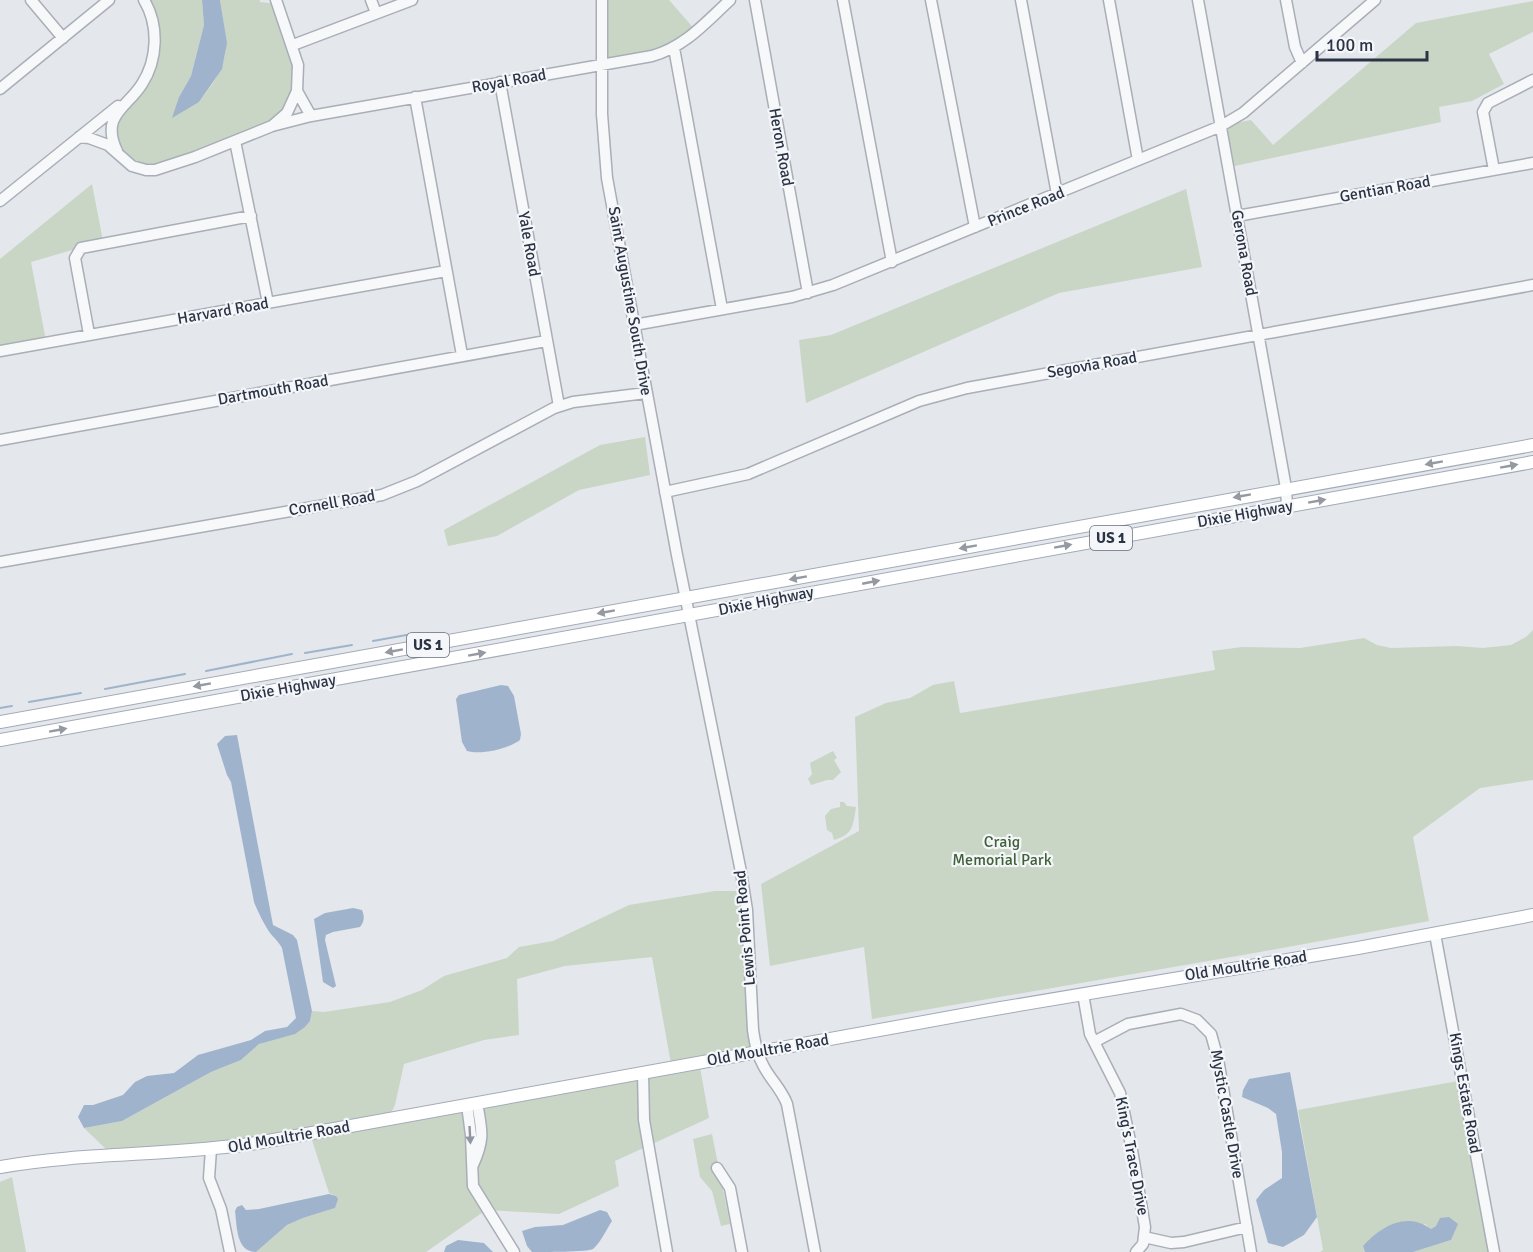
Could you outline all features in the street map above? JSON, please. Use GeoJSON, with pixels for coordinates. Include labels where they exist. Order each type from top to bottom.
{"type":"FeatureCollection","features":[{"type":"Feature","properties":{"kind":"main road","name":"US 1"},"geometry":{"type":"LineString","coordinates":[[1000,541],[1533,445]]}},
{"type":"Feature","properties":{"kind":"main road"},"geometry":{"type":"LineString","coordinates":[[1466,458],[1468,473]]}},
{"type":"Feature","properties":{"kind":"main road","name":"Dixie Highway"},"geometry":{"type":"LineString","coordinates":[[0,740],[1533,462]]}},
{"type":"Feature","properties":{"kind":"main road"},"geometry":{"type":"LineString","coordinates":[[1000,541],[1003,557]]}},
{"type":"Feature","properties":{"kind":"main road","name":"Dixie Highway"},"geometry":{"type":"LineString","coordinates":[[0,722],[1000,541]]}},
{"type":"Feature","properties":{"kind":"main road","name":"Old Moultrie Road"},"geometry":{"type":"LineString","coordinates":[[0,1167],[52,1159],[211,1149],[257,1143],[1533,915]]}},
{"type":"Feature","properties":{"kind":"street"},"geometry":{"type":"LineString","coordinates":[[31,0],[63,38]]}},
{"type":"Feature","properties":{"kind":"street"},"geometry":{"type":"LineString","coordinates":[[0,89],[109,0]]}},
{"type":"Feature","properties":{"kind":"street"},"geometry":{"type":"LineString","coordinates":[[117,151],[113,124],[119,108],[141,85],[151,65],[154,51],[154,28],[144,0]]}},
{"type":"Feature","properties":{"kind":"street"},"geometry":{"type":"LineString","coordinates":[[272,126],[287,113],[292,105],[297,91],[298,65],[276,0]]}},
{"type":"Feature","properties":{"kind":"street"},"geometry":{"type":"LineString","coordinates":[[371,0],[376,14]]}},
{"type":"Feature","properties":{"kind":"street"},"geometry":{"type":"LineString","coordinates":[[293,45],[412,0]]}},
{"type":"Feature","properties":{"kind":"street","name":"Saint Augustine South Drive"},"geometry":{"type":"LineString","coordinates":[[602,0],[602,114],[607,178],[686,598]]}},
{"type":"Feature","properties":{"kind":"street","name":"Royal Road"},"geometry":{"type":"LineString","coordinates":[[79,137],[99,141],[117,151],[132,166],[155,170],[272,126],[311,116],[652,56],[674,48],[691,36],[730,0]]}},
{"type":"Feature","properties":{"kind":"street","name":"Heron Road"},"geometry":{"type":"LineString","coordinates":[[754,0],[808,293]]}},
{"type":"Feature","properties":{"kind":"street"},"geometry":{"type":"LineString","coordinates":[[843,0],[892,262]]}},
{"type":"Feature","properties":{"kind":"street"},"geometry":{"type":"LineString","coordinates":[[931,0],[975,228]]}},
{"type":"Feature","properties":{"kind":"street"},"geometry":{"type":"LineString","coordinates":[[1021,0],[1056,194]]}},
{"type":"Feature","properties":{"kind":"street"},"geometry":{"type":"LineString","coordinates":[[1109,0],[1138,160]]}},
{"type":"Feature","properties":{"kind":"street","name":"Gerona Road"},"geometry":{"type":"LineString","coordinates":[[1198,0],[1286,488],[1287,506]]}},
{"type":"Feature","properties":{"kind":"street"},"geometry":{"type":"LineString","coordinates":[[1286,0],[1295,47],[1302,63]]}},
{"type":"Feature","properties":{"kind":"street","name":"Prince Road"},"geometry":{"type":"LineString","coordinates":[[634,325],[808,293],[892,262],[1221,126],[1243,113],[1375,0]]}},
{"type":"Feature","properties":{"kind":"street"},"geometry":{"type":"LineString","coordinates":[[674,48],[722,309]]}},
{"type":"Feature","properties":{"kind":"street"},"geometry":{"type":"LineString","coordinates":[[1494,170],[1485,107],[1533,80]]}},
{"type":"Feature","properties":{"kind":"street","name":"Yale Road"},"geometry":{"type":"LineString","coordinates":[[500,82],[559,406]]}},
{"type":"Feature","properties":{"kind":"street"},"geometry":{"type":"LineString","coordinates":[[297,91],[311,116]]}},
{"type":"Feature","properties":{"kind":"street"},"geometry":{"type":"LineString","coordinates":[[416,97],[462,356]]}},
{"type":"Feature","properties":{"kind":"street"},"geometry":{"type":"LineString","coordinates":[[0,201],[128,99]]}},
{"type":"Feature","properties":{"kind":"street"},"geometry":{"type":"LineString","coordinates":[[235,141],[268,303]]}},
{"type":"Feature","properties":{"kind":"street","name":"Gentian Road"},"geometry":{"type":"LineString","coordinates":[[1238,216],[1533,163]]}},
{"type":"Feature","properties":{"kind":"street"},"geometry":{"type":"LineString","coordinates":[[89,334],[75,258],[81,248],[251,216]]}},
{"type":"Feature","properties":{"kind":"street","name":"Harvard Road"},"geometry":{"type":"LineString","coordinates":[[0,351],[446,271]]}},
{"type":"Feature","properties":{"kind":"street","name":"Segovia Road"},"geometry":{"type":"LineString","coordinates":[[665,492],[748,474],[920,401],[943,394],[1533,285]]}},
{"type":"Feature","properties":{"kind":"street","name":"Dartmouth Road"},"geometry":{"type":"LineString","coordinates":[[0,440],[546,341]]}},
{"type":"Feature","properties":{"kind":"street","name":"Cornell Road"},"geometry":{"type":"LineString","coordinates":[[0,562],[382,495],[417,481],[559,406],[586,400],[646,393]]}},
{"type":"Feature","properties":{"kind":"street","name":"Lewis Point Road"},"geometry":{"type":"LineString","coordinates":[[686,598],[747,910],[753,1030],[757,1052],[765,1069],[781,1090],[788,1104],[815,1252]]}},
{"type":"Feature","properties":{"kind":"street"},"geometry":{"type":"LineString","coordinates":[[365,656],[368,674]]}},
{"type":"Feature","properties":{"kind":"street"},"geometry":{"type":"LineString","coordinates":[[33,716],[37,734]]}},
{"type":"Feature","properties":{"kind":"street","name":"Kings Estate Road"},"geometry":{"type":"LineString","coordinates":[[1435,934],[1494,1252]]}},
{"type":"Feature","properties":{"kind":"street","name":"King's Trace Drive"},"geometry":{"type":"LineString","coordinates":[[1083,994],[1094,1042],[1120,1093],[1145,1227],[1143,1244],[1136,1252]]}},
{"type":"Feature","properties":{"kind":"street","name":"Mystic Castle Drive"},"geometry":{"type":"LineString","coordinates":[[1094,1042],[1128,1024],[1181,1014],[1197,1020],[1211,1034],[1218,1059],[1251,1252]]}},
{"type":"Feature","properties":{"kind":"street"},"geometry":{"type":"LineString","coordinates":[[643,1073],[644,1120],[667,1252]]}},
{"type":"Feature","properties":{"kind":"street"},"geometry":{"type":"LineString","coordinates":[[472,1104],[482,1134],[481,1147],[473,1166],[473,1186],[514,1252]]}},
{"type":"Feature","properties":{"kind":"street"},"geometry":{"type":"LineString","coordinates":[[211,1149],[209,1178],[221,1209],[230,1252]]}},
{"type":"Feature","properties":{"kind":"street"},"geometry":{"type":"LineString","coordinates":[[717,1168],[730,1188],[742,1252]]}},
{"type":"Feature","properties":{"kind":"street"},"geometry":{"type":"LineString","coordinates":[[1144,1237],[1171,1243],[1184,1242],[1247,1227]]}},
{"type":"Feature","properties":{"kind":"green space"},"geometry":{"type":"Polygon","coordinates":[[[143,0],[202,0],[204,25],[191,76],[179,97],[199,102],[217,76],[225,54],[225,32],[220,0],[260,0],[260,2],[278,4],[288,30],[298,89],[282,120],[150,170],[123,158],[115,133],[120,111],[137,93],[157,35],[143,0]]]}},
{"type":"Feature","properties":{"kind":"green space"},"geometry":{"type":"Polygon","coordinates":[[[606,0],[669,0],[697,32],[674,49],[606,63],[606,0]]]}},
{"type":"Feature","properties":{"kind":"green space"},"geometry":{"type":"Polygon","coordinates":[[[1533,1],[1533,32],[1489,54],[1504,84],[1472,101],[1439,107],[1441,122],[1230,167],[1221,126],[1251,120],[1273,145],[1416,23],[1533,1]]]}},
{"type":"Feature","properties":{"kind":"green space"},"geometry":{"type":"Polygon","coordinates":[[[92,184],[103,241],[31,262],[46,341],[0,350],[0,259],[92,184]]]}},
{"type":"Feature","properties":{"kind":"green space"},"geometry":{"type":"Polygon","coordinates":[[[1186,189],[1202,267],[1059,293],[806,403],[799,340],[831,335],[1186,189]]]}},
{"type":"Feature","properties":{"kind":"green space"},"geometry":{"type":"Polygon","coordinates":[[[645,437],[650,475],[579,490],[497,536],[448,546],[444,530],[600,445],[645,437]]]}},
{"type":"Feature","properties":{"kind":"green space","name":"Craig Memorial Park"},"geometry":{"type":"Polygon","coordinates":[[[1533,630],[1533,780],[1480,788],[1413,837],[1429,921],[872,1019],[864,947],[770,966],[761,884],[859,831],[855,717],[886,703],[910,698],[933,685],[954,681],[960,713],[1215,670],[1212,651],[1242,647],[1300,648],[1364,638],[1377,645],[1391,648],[1457,646],[1483,648],[1511,645],[1526,637],[1533,630]]]}},
{"type":"Feature","properties":{"kind":"green space"},"geometry":{"type":"Polygon","coordinates":[[[833,751],[837,758],[834,760],[841,772],[833,780],[811,785],[808,779],[812,774],[810,763],[833,751]]]}},
{"type":"Feature","properties":{"kind":"green space"},"geometry":{"type":"Polygon","coordinates":[[[840,802],[856,807],[855,814],[849,832],[834,840],[832,833],[827,830],[825,816],[831,809],[840,807],[840,802]]]}},
{"type":"Feature","properties":{"kind":"green space"},"geometry":{"type":"Polygon","coordinates":[[[715,891],[740,891],[752,1049],[671,1064],[652,957],[565,966],[517,979],[519,1035],[484,1040],[404,1064],[395,1105],[390,1115],[256,1139],[109,1152],[84,1128],[122,1121],[211,1072],[241,1060],[259,1044],[305,1027],[310,1021],[312,1011],[324,1012],[390,1002],[422,990],[444,976],[507,958],[519,947],[553,941],[629,905],[715,891]]]}},
{"type":"Feature","properties":{"kind":"green space"},"geometry":{"type":"Polygon","coordinates":[[[700,1067],[709,1118],[615,1161],[619,1186],[559,1214],[486,1210],[426,1252],[256,1252],[287,1225],[335,1208],[336,1196],[329,1193],[311,1137],[700,1067]]]}},
{"type":"Feature","properties":{"kind":"green space"},"geometry":{"type":"Polygon","coordinates":[[[1458,1081],[1490,1252],[1413,1252],[1451,1240],[1436,1226],[1431,1229],[1425,1224],[1363,1246],[1365,1252],[1320,1252],[1323,1250],[1298,1110],[1458,1081]]]}},
{"type":"Feature","properties":{"kind":"green space"},"geometry":{"type":"Polygon","coordinates":[[[712,1134],[730,1224],[721,1226],[712,1191],[700,1177],[693,1139],[712,1134]]]}},
{"type":"Feature","properties":{"kind":"green space"},"geometry":{"type":"Polygon","coordinates":[[[12,1177],[26,1252],[0,1252],[0,1182],[12,1177]]]}},
{"type":"Feature","properties":{"kind":"water"},"geometry":{"type":"Polygon","coordinates":[[[202,0],[220,0],[227,43],[222,69],[199,102],[172,118],[179,97],[191,76],[204,25],[202,0]]]}},
{"type":"Feature","properties":{"kind":"water"},"geometry":{"type":"Polygon","coordinates":[[[501,685],[508,686],[514,696],[521,734],[520,740],[494,750],[467,751],[462,742],[456,699],[459,695],[501,685]]]}},
{"type":"Feature","properties":{"kind":"water"},"geometry":{"type":"Polygon","coordinates":[[[237,735],[273,925],[293,935],[297,940],[312,1011],[310,1021],[295,1034],[259,1044],[241,1060],[211,1072],[122,1121],[84,1128],[78,1117],[84,1105],[93,1105],[123,1095],[135,1082],[147,1076],[174,1073],[198,1055],[251,1040],[265,1031],[287,1027],[296,1018],[282,948],[268,930],[254,902],[231,782],[217,744],[225,736],[237,735]]]}},
{"type":"Feature","properties":{"kind":"water"},"geometry":{"type":"Polygon","coordinates":[[[353,908],[362,910],[364,919],[360,927],[326,935],[325,940],[336,986],[333,988],[323,982],[314,919],[325,913],[353,908]]]}},
{"type":"Feature","properties":{"kind":"water"},"geometry":{"type":"Polygon","coordinates":[[[1290,1072],[1317,1217],[1304,1235],[1283,1247],[1268,1243],[1256,1200],[1264,1190],[1282,1178],[1282,1152],[1276,1114],[1242,1097],[1249,1079],[1290,1072]]]}},
{"type":"Feature","properties":{"kind":"water"},"geometry":{"type":"Polygon","coordinates":[[[329,1194],[338,1199],[335,1208],[287,1225],[256,1252],[249,1251],[241,1243],[236,1224],[237,1207],[242,1205],[246,1210],[259,1209],[329,1194]]]}},
{"type":"Feature","properties":{"kind":"water"},"geometry":{"type":"Polygon","coordinates":[[[600,1210],[607,1212],[612,1221],[593,1249],[532,1252],[527,1246],[522,1231],[535,1227],[563,1225],[600,1210]]]}},
{"type":"Feature","properties":{"kind":"water"},"geometry":{"type":"Polygon","coordinates":[[[1449,1217],[1458,1224],[1451,1240],[1413,1252],[1365,1252],[1363,1246],[1370,1239],[1395,1223],[1413,1221],[1431,1229],[1436,1226],[1440,1218],[1449,1217]]]}},
{"type":"Feature","properties":{"kind":"water"},"geometry":{"type":"Polygon","coordinates":[[[458,1240],[484,1243],[493,1252],[444,1252],[446,1246],[458,1240]]]}},
{"type":"Feature","properties":{"kind":"waterway"},"geometry":{"type":"LineString","coordinates":[[373,641],[412,634]]}},
{"type":"Feature","properties":{"kind":"waterway"},"geometry":{"type":"LineString","coordinates":[[305,653],[352,645]]}},
{"type":"Feature","properties":{"kind":"waterway"},"geometry":{"type":"LineString","coordinates":[[206,671],[292,654]]}},
{"type":"Feature","properties":{"kind":"waterway"},"geometry":{"type":"LineString","coordinates":[[105,689],[185,674]]}},
{"type":"Feature","properties":{"kind":"waterway"},"geometry":{"type":"LineString","coordinates":[[29,702],[81,693]]}},
{"type":"Feature","properties":{"kind":"waterway"},"geometry":{"type":"LineString","coordinates":[[0,708],[12,706]]}}]}
